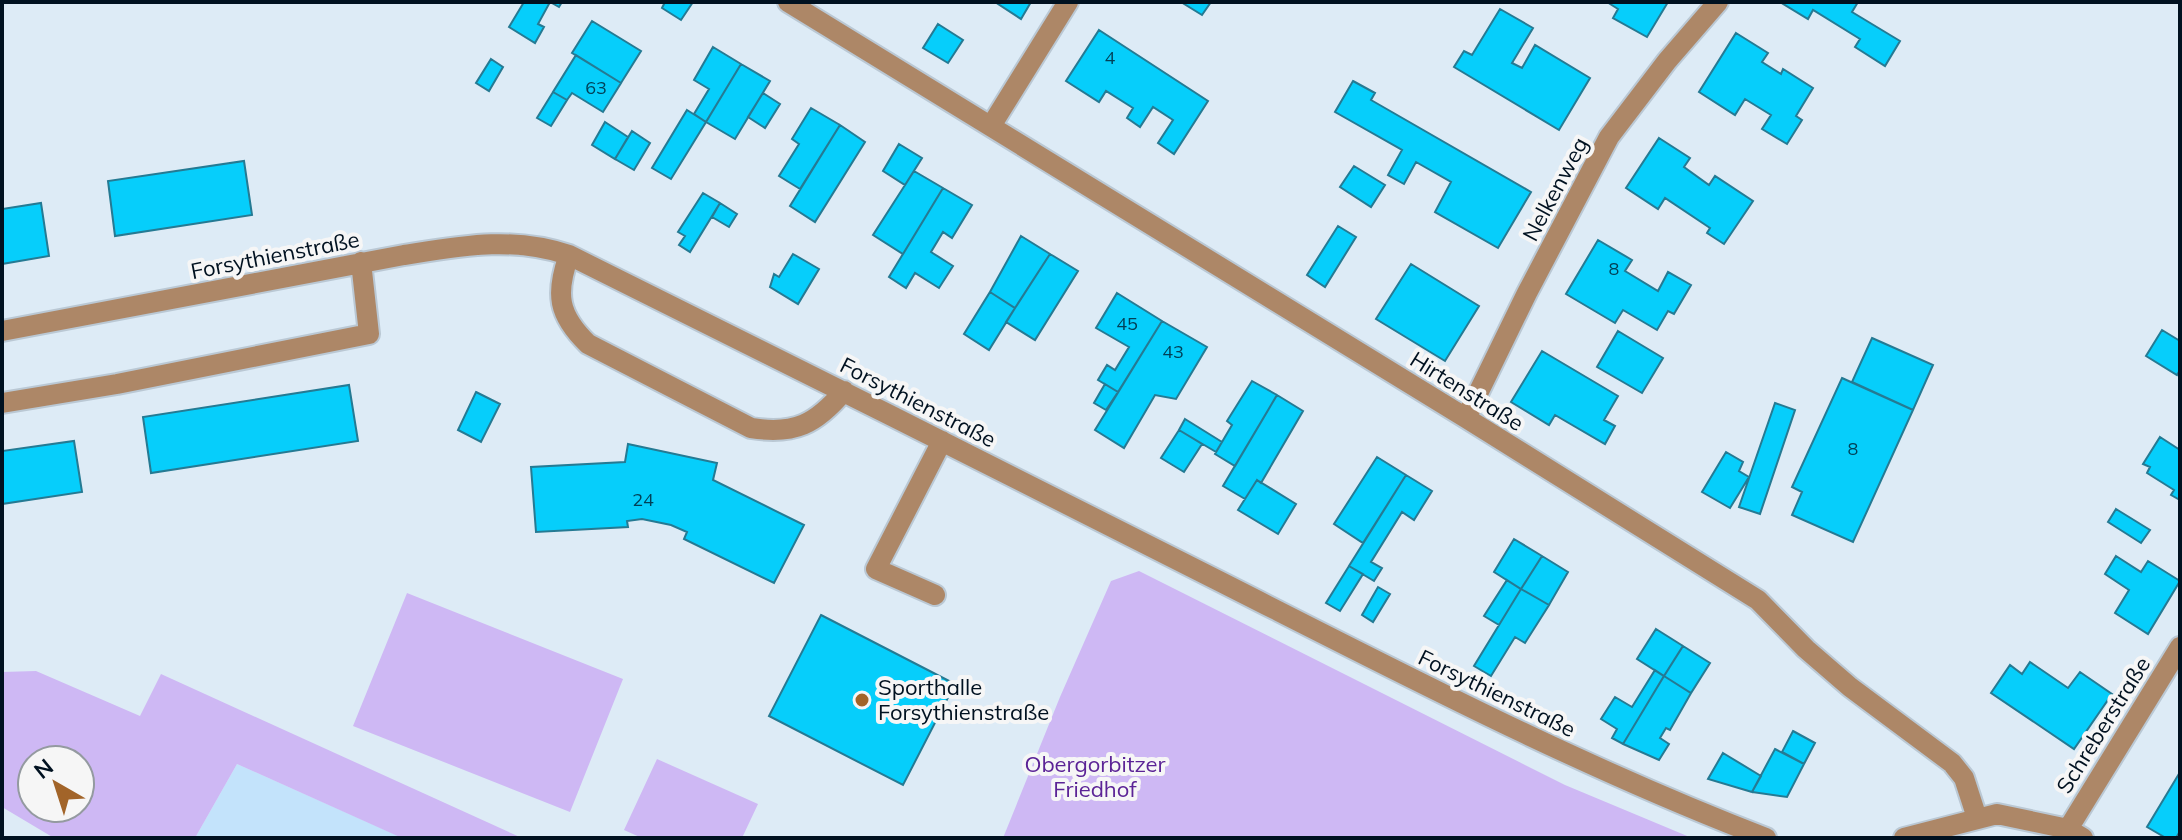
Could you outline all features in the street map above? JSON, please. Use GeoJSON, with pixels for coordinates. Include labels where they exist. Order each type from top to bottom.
{"type":"FeatureCollection","features":[{"type":"Feature","properties":{"kind":"street","name":"Hirtenstraße"},"geometry":{"type":"LineString","coordinates":[[788,2],[1758,600],[1806,649],[1850,687],[1952,763],[1964,778],[1977,818]]}},
{"type":"Feature","properties":{"kind":"street"},"geometry":{"type":"LineString","coordinates":[[991,126],[1068,2]]}},
{"type":"Feature","properties":{"kind":"street","name":"Nelkenweg"},"geometry":{"type":"LineString","coordinates":[[1466,418],[1609,137],[1667,61],[1718,2]]}},
{"type":"Feature","properties":{"kind":"street","name":"Forsythienstraße"},"geometry":{"type":"LineString","coordinates":[[2,331],[361,262],[463,246],[540,246],[569,255],[844,391],[1476,711],[1629,783],[1766,838]]}},
{"type":"Feature","properties":{"kind":"street"},"geometry":{"type":"LineString","coordinates":[[569,255],[561,275],[560,296],[564,316],[575,332],[588,344],[751,428],[772,431],[795,429],[830,409],[844,391]]}},
{"type":"Feature","properties":{"kind":"street"},"geometry":{"type":"LineString","coordinates":[[2,403],[117,384],[369,334],[361,262]]}},
{"type":"Feature","properties":{"kind":"street"},"geometry":{"type":"LineString","coordinates":[[935,595],[876,569],[942,441]]}},
{"type":"Feature","properties":{"kind":"street","name":"Schreberstraße"},"geometry":{"type":"LineString","coordinates":[[2075,833],[2180,647]]}},
{"type":"Feature","properties":{"kind":"street"},"geometry":{"type":"LineString","coordinates":[[1904,838],[1997,814],[2075,833]]}},
{"type":"Feature","properties":{"kind":"shaded area"},"geometry":{"type":"Polygon","coordinates":[[[237,764],[403,838],[195,838],[237,764]]]}},
{"type":"Feature","properties":{"kind":"green space","name":"Obergorbitzer Friedhof"},"geometry":{"type":"Polygon","coordinates":[[[1139,571],[1565,785],[1692,838],[1003,838],[1111,581],[1139,571]]]}},
{"type":"Feature","properties":{"kind":"green space"},"geometry":{"type":"Polygon","coordinates":[[[407,593],[623,679],[570,812],[353,726],[407,593]]]}},
{"type":"Feature","properties":{"kind":"green space"},"geometry":{"type":"Polygon","coordinates":[[[36,671],[140,716],[161,674],[522,838],[402,838],[237,764],[195,838],[54,838],[31,824],[96,824],[96,744],[16,744],[16,815],[2,807],[2,672],[36,671]]]}},
{"type":"Feature","properties":{"kind":"green space"},"geometry":{"type":"Polygon","coordinates":[[[657,759],[758,804],[742,838],[642,838],[624,830],[657,759]]]}},
{"type":"Feature","properties":{"kind":"building"},"geometry":{"type":"Polygon","coordinates":[[[524,2],[550,2],[538,24],[544,27],[535,43],[509,27],[524,2]]]}},
{"type":"Feature","properties":{"kind":"building"},"geometry":{"type":"Polygon","coordinates":[[[665,2],[693,2],[681,20],[662,8],[665,2]]]}},
{"type":"Feature","properties":{"kind":"building"},"geometry":{"type":"Polygon","coordinates":[[[995,2],[1031,2],[1021,19],[995,2]]]}},
{"type":"Feature","properties":{"kind":"building"},"geometry":{"type":"Polygon","coordinates":[[[1181,2],[1211,2],[1202,15],[1181,2]]]}},
{"type":"Feature","properties":{"kind":"building"},"geometry":{"type":"Polygon","coordinates":[[[1607,2],[1668,2],[1647,37],[1613,18],[1618,9],[1607,2]]]}},
{"type":"Feature","properties":{"kind":"building"},"geometry":{"type":"Polygon","coordinates":[[[1780,2],[1858,2],[1852,12],[1900,41],[1885,66],[1855,47],[1860,39],[1813,10],[1808,19],[1780,2]]]}},
{"type":"Feature","properties":{"kind":"building"},"geometry":{"type":"Polygon","coordinates":[[[1500,9],[1533,28],[1512,63],[1522,68],[1535,45],[1590,78],[1559,130],[1454,67],[1464,51],[1472,55],[1500,9]]]}},
{"type":"Feature","properties":{"kind":"building"},"geometry":{"type":"Polygon","coordinates":[[[592,21],[641,51],[621,83],[572,53],[592,21]]]}},
{"type":"Feature","properties":{"kind":"building"},"geometry":{"type":"Polygon","coordinates":[[[938,24],[963,40],[948,63],[923,48],[938,24]]]}},
{"type":"Feature","properties":{"kind":"building"},"geometry":{"type":"Polygon","coordinates":[[[1099,30],[1208,101],[1174,154],[1158,143],[1173,120],[1153,107],[1140,127],[1127,118],[1133,108],[1106,91],[1099,102],[1066,81],[1099,30]]]}},
{"type":"Feature","properties":{"kind":"building"},"geometry":{"type":"Polygon","coordinates":[[[1736,33],[1768,53],[1762,62],[1781,74],[1783,69],[1813,88],[1796,116],[1802,120],[1787,144],[1762,129],[1771,115],[1745,99],[1735,115],[1699,92],[1736,33]]]}},
{"type":"Feature","properties":{"kind":"building"},"geometry":{"type":"Polygon","coordinates":[[[713,47],[741,64],[706,122],[694,114],[709,89],[694,80],[713,47]]]}},
{"type":"Feature","properties":{"kind":"building"},"geometry":{"type":"Polygon","coordinates":[[[576,55],[621,83],[603,112],[572,93],[567,100],[553,92],[576,55]]]}},
{"type":"Feature","properties":{"kind":"building"},"geometry":{"type":"Polygon","coordinates":[[[491,59],[503,67],[489,91],[476,83],[491,59]]]}},
{"type":"Feature","properties":{"kind":"building"},"geometry":{"type":"Polygon","coordinates":[[[741,64],[770,81],[735,139],[706,122],[741,64]]]}},
{"type":"Feature","properties":{"kind":"building"},"geometry":{"type":"Polygon","coordinates":[[[1353,81],[1375,93],[1371,100],[1531,192],[1498,248],[1435,212],[1451,182],[1416,162],[1404,184],[1388,175],[1402,150],[1335,112],[1353,81]]]}},
{"type":"Feature","properties":{"kind":"building"},"geometry":{"type":"Polygon","coordinates":[[[553,92],[567,100],[551,126],[537,118],[553,92]]]}},
{"type":"Feature","properties":{"kind":"building"},"geometry":{"type":"Polygon","coordinates":[[[763,93],[780,104],[765,128],[748,117],[763,93]]]}},
{"type":"Feature","properties":{"kind":"building"},"geometry":{"type":"Polygon","coordinates":[[[811,108],[840,125],[800,189],[779,176],[799,144],[792,139],[811,108]]]}},
{"type":"Feature","properties":{"kind":"building"},"geometry":{"type":"Polygon","coordinates":[[[687,110],[706,122],[671,179],[652,168],[687,110]]]}},
{"type":"Feature","properties":{"kind":"building"},"geometry":{"type":"Polygon","coordinates":[[[605,122],[628,137],[615,159],[592,145],[605,122]]]}},
{"type":"Feature","properties":{"kind":"building"},"geometry":{"type":"Polygon","coordinates":[[[840,125],[865,142],[815,222],[790,206],[840,125]]]}},
{"type":"Feature","properties":{"kind":"building"},"geometry":{"type":"Polygon","coordinates":[[[632,131],[650,143],[634,170],[615,159],[632,131]]]}},
{"type":"Feature","properties":{"kind":"building"},"geometry":{"type":"Polygon","coordinates":[[[1659,138],[1690,158],[1684,167],[1709,185],[1715,176],[1753,201],[1724,244],[1707,233],[1710,228],[1665,198],[1658,209],[1626,188],[1659,138]]]}},
{"type":"Feature","properties":{"kind":"building"},"geometry":{"type":"Polygon","coordinates":[[[899,144],[922,158],[905,185],[883,171],[899,144]]]}},
{"type":"Feature","properties":{"kind":"building"},"geometry":{"type":"Polygon","coordinates":[[[244,161],[252,215],[115,236],[108,181],[244,161]]]}},
{"type":"Feature","properties":{"kind":"building"},"geometry":{"type":"Polygon","coordinates":[[[1354,166],[1385,185],[1371,207],[1340,187],[1354,166]]]}},
{"type":"Feature","properties":{"kind":"building"},"geometry":{"type":"Polygon","coordinates":[[[914,171],[943,188],[903,254],[873,235],[914,171]]]}},
{"type":"Feature","properties":{"kind":"building"},"geometry":{"type":"Polygon","coordinates":[[[943,188],[972,205],[952,238],[943,232],[931,252],[953,266],[939,288],[915,273],[906,288],[889,277],[943,188]]]}},
{"type":"Feature","properties":{"kind":"building"},"geometry":{"type":"Polygon","coordinates":[[[703,193],[720,203],[690,252],[679,245],[685,236],[678,232],[703,193]]]}},
{"type":"Feature","properties":{"kind":"building"},"geometry":{"type":"Polygon","coordinates":[[[41,203],[49,256],[2,264],[2,209],[41,203]]]}},
{"type":"Feature","properties":{"kind":"building"},"geometry":{"type":"Polygon","coordinates":[[[720,203],[737,214],[729,227],[712,217],[720,203]]]}},
{"type":"Feature","properties":{"kind":"building"},"geometry":{"type":"Polygon","coordinates":[[[1338,226],[1356,237],[1325,287],[1307,275],[1338,226]]]}},
{"type":"Feature","properties":{"kind":"building"},"geometry":{"type":"Polygon","coordinates":[[[1021,236],[1050,254],[1015,308],[990,292],[1021,236]]]}},
{"type":"Feature","properties":{"kind":"building"},"geometry":{"type":"Polygon","coordinates":[[[1598,240],[1632,260],[1625,271],[1658,291],[1668,272],[1691,285],[1674,314],[1668,311],[1657,330],[1623,310],[1615,323],[1566,294],[1598,240]]]}},
{"type":"Feature","properties":{"kind":"building"},"geometry":{"type":"Polygon","coordinates":[[[793,254],[819,269],[798,304],[770,287],[774,274],[779,277],[793,254]]]}},
{"type":"Feature","properties":{"kind":"building"},"geometry":{"type":"Polygon","coordinates":[[[1050,254],[1078,271],[1035,340],[1006,322],[1050,254]]]}},
{"type":"Feature","properties":{"kind":"building"},"geometry":{"type":"Polygon","coordinates":[[[1411,264],[1479,306],[1445,361],[1376,319],[1411,264]]]}},
{"type":"Feature","properties":{"kind":"building"},"geometry":{"type":"Polygon","coordinates":[[[990,292],[1015,308],[989,350],[964,334],[990,292]]]}},
{"type":"Feature","properties":{"kind":"building"},"geometry":{"type":"Polygon","coordinates":[[[1117,293],[1162,321],[1118,392],[1098,380],[1107,365],[1115,370],[1129,347],[1096,328],[1117,293]]]}},
{"type":"Feature","properties":{"kind":"building"},"geometry":{"type":"Polygon","coordinates":[[[1162,321],[1207,347],[1176,399],[1155,395],[1124,448],[1095,430],[1162,321]]]}},
{"type":"Feature","properties":{"kind":"building"},"geometry":{"type":"Polygon","coordinates":[[[2162,330],[2180,341],[2180,370],[2177,375],[2146,356],[2162,330]]]}},
{"type":"Feature","properties":{"kind":"building"},"geometry":{"type":"Polygon","coordinates":[[[1618,331],[1663,358],[1642,393],[1597,367],[1618,331]]]}},
{"type":"Feature","properties":{"kind":"building"},"geometry":{"type":"Polygon","coordinates":[[[1872,338],[1933,365],[1913,410],[1852,382],[1872,338]]]}},
{"type":"Feature","properties":{"kind":"building"},"geometry":{"type":"Polygon","coordinates":[[[1542,351],[1618,396],[1604,420],[1615,426],[1605,444],[1555,415],[1549,425],[1511,402],[1542,351]]]}},
{"type":"Feature","properties":{"kind":"building"},"geometry":{"type":"Polygon","coordinates":[[[1842,378],[1913,410],[1853,542],[1792,515],[1802,492],[1792,487],[1842,378]]]}},
{"type":"Feature","properties":{"kind":"building"},"geometry":{"type":"Polygon","coordinates":[[[1252,381],[1277,395],[1235,466],[1215,454],[1232,425],[1227,421],[1252,381]]]}},
{"type":"Feature","properties":{"kind":"building"},"geometry":{"type":"Polygon","coordinates":[[[1105,384],[1118,392],[1106,410],[1094,403],[1105,384]]]}},
{"type":"Feature","properties":{"kind":"building"},"geometry":{"type":"Polygon","coordinates":[[[349,385],[358,441],[151,473],[143,417],[349,385]]]}},
{"type":"Feature","properties":{"kind":"building"},"geometry":{"type":"Polygon","coordinates":[[[476,392],[500,404],[481,442],[458,430],[476,392]]]}},
{"type":"Feature","properties":{"kind":"building"},"geometry":{"type":"Polygon","coordinates":[[[1277,395],[1303,411],[1261,483],[1257,480],[1245,499],[1223,486],[1277,395]]]}},
{"type":"Feature","properties":{"kind":"building"},"geometry":{"type":"Polygon","coordinates":[[[1775,403],[1795,410],[1760,514],[1739,507],[1775,403]]]}},
{"type":"Feature","properties":{"kind":"building"},"geometry":{"type":"Polygon","coordinates":[[[1185,419],[1222,442],[1216,452],[1179,430],[1185,419]]]}},
{"type":"Feature","properties":{"kind":"building"},"geometry":{"type":"Polygon","coordinates":[[[1179,430],[1202,444],[1184,472],[1161,458],[1179,430]]]}},
{"type":"Feature","properties":{"kind":"building"},"geometry":{"type":"Polygon","coordinates":[[[2160,437],[2180,450],[2180,500],[2171,495],[2174,490],[2147,473],[2150,467],[2143,464],[2160,437]]]}},
{"type":"Feature","properties":{"kind":"building"},"geometry":{"type":"Polygon","coordinates":[[[74,441],[82,492],[2,504],[2,451],[74,441]]]}},
{"type":"Feature","properties":{"kind":"building"},"geometry":{"type":"Polygon","coordinates":[[[628,444],[717,463],[713,480],[804,525],[774,583],[684,539],[687,532],[671,525],[642,519],[627,521],[628,527],[536,532],[531,467],[625,462],[628,444]]]}},
{"type":"Feature","properties":{"kind":"building"},"geometry":{"type":"Polygon","coordinates":[[[1726,452],[1743,462],[1739,471],[1749,477],[1730,508],[1702,492],[1726,452]]]}},
{"type":"Feature","properties":{"kind":"building"},"geometry":{"type":"Polygon","coordinates":[[[1377,457],[1406,475],[1363,543],[1334,524],[1377,457]]]}},
{"type":"Feature","properties":{"kind":"building"},"geometry":{"type":"Polygon","coordinates":[[[1406,475],[1432,491],[1414,520],[1402,512],[1371,562],[1382,568],[1374,581],[1349,566],[1406,475]]]}},
{"type":"Feature","properties":{"kind":"building"},"geometry":{"type":"Polygon","coordinates":[[[1257,480],[1296,504],[1278,534],[1238,510],[1257,480]]]}},
{"type":"Feature","properties":{"kind":"building"},"geometry":{"type":"Polygon","coordinates":[[[2116,509],[2150,530],[2141,543],[2108,522],[2116,509]]]}},
{"type":"Feature","properties":{"kind":"building"},"geometry":{"type":"Polygon","coordinates":[[[1514,539],[1542,556],[1521,589],[1494,572],[1514,539]]]}},
{"type":"Feature","properties":{"kind":"building"},"geometry":{"type":"Polygon","coordinates":[[[1542,556],[1568,572],[1549,605],[1521,589],[1542,556]]]}},
{"type":"Feature","properties":{"kind":"building"},"geometry":{"type":"Polygon","coordinates":[[[2116,556],[2141,572],[2148,561],[2180,581],[2148,634],[2115,613],[2129,590],[2105,574],[2116,556]]]}},
{"type":"Feature","properties":{"kind":"building"},"geometry":{"type":"Polygon","coordinates":[[[1349,566],[1363,574],[1340,611],[1326,603],[1349,566]]]}},
{"type":"Feature","properties":{"kind":"building"},"geometry":{"type":"Polygon","coordinates":[[[1507,580],[1521,589],[1499,625],[1484,616],[1507,580]]]}},
{"type":"Feature","properties":{"kind":"building"},"geometry":{"type":"Polygon","coordinates":[[[1378,587],[1390,594],[1373,622],[1362,615],[1378,587]]]}},
{"type":"Feature","properties":{"kind":"building"},"geometry":{"type":"Polygon","coordinates":[[[1521,589],[1549,605],[1525,643],[1515,637],[1491,676],[1474,666],[1521,589]]]}},
{"type":"Feature","properties":{"kind":"building","name":"Sporthalle Forsythienstraße"},"geometry":{"type":"Polygon","coordinates":[[[821,615],[955,684],[903,785],[769,716],[821,615]]]}},
{"type":"Feature","properties":{"kind":"building"},"geometry":{"type":"Polygon","coordinates":[[[1656,629],[1683,646],[1664,676],[1637,659],[1656,629]]]}},
{"type":"Feature","properties":{"kind":"building"},"geometry":{"type":"Polygon","coordinates":[[[1683,646],[1710,663],[1691,693],[1664,676],[1683,646]]]}},
{"type":"Feature","properties":{"kind":"building"},"geometry":{"type":"Polygon","coordinates":[[[2030,662],[2068,688],[2080,672],[2112,694],[2074,749],[1991,693],[2010,665],[2022,674],[2030,662]]]}},
{"type":"Feature","properties":{"kind":"building"},"geometry":{"type":"Polygon","coordinates":[[[1655,670],[1664,676],[1623,744],[1612,738],[1617,729],[1601,719],[1615,697],[1632,707],[1655,670]]]}},
{"type":"Feature","properties":{"kind":"building"},"geometry":{"type":"Polygon","coordinates":[[[1664,676],[1691,693],[1670,730],[1666,728],[1660,738],[1669,744],[1659,760],[1623,744],[1664,676]]]}},
{"type":"Feature","properties":{"kind":"building"},"geometry":{"type":"Polygon","coordinates":[[[1793,731],[1815,743],[1804,764],[1782,752],[1793,731]]]}},
{"type":"Feature","properties":{"kind":"building"},"geometry":{"type":"Polygon","coordinates":[[[1775,749],[1804,764],[1787,797],[1752,792],[1775,749]]]}},
{"type":"Feature","properties":{"kind":"building"},"geometry":{"type":"Polygon","coordinates":[[[1723,753],[1761,776],[1752,792],[1708,779],[1723,753]]]}},
{"type":"Feature","properties":{"kind":"building"},"geometry":{"type":"Polygon","coordinates":[[[2180,772],[2180,831],[2176,838],[2166,838],[2147,827],[2180,772]]]}},
{"type":"Feature","properties":{"kind":"place","name":"Sporthalle Forsythienstraße"},"geometry":{"type":"Point","coordinates":[862,700]}}]}
